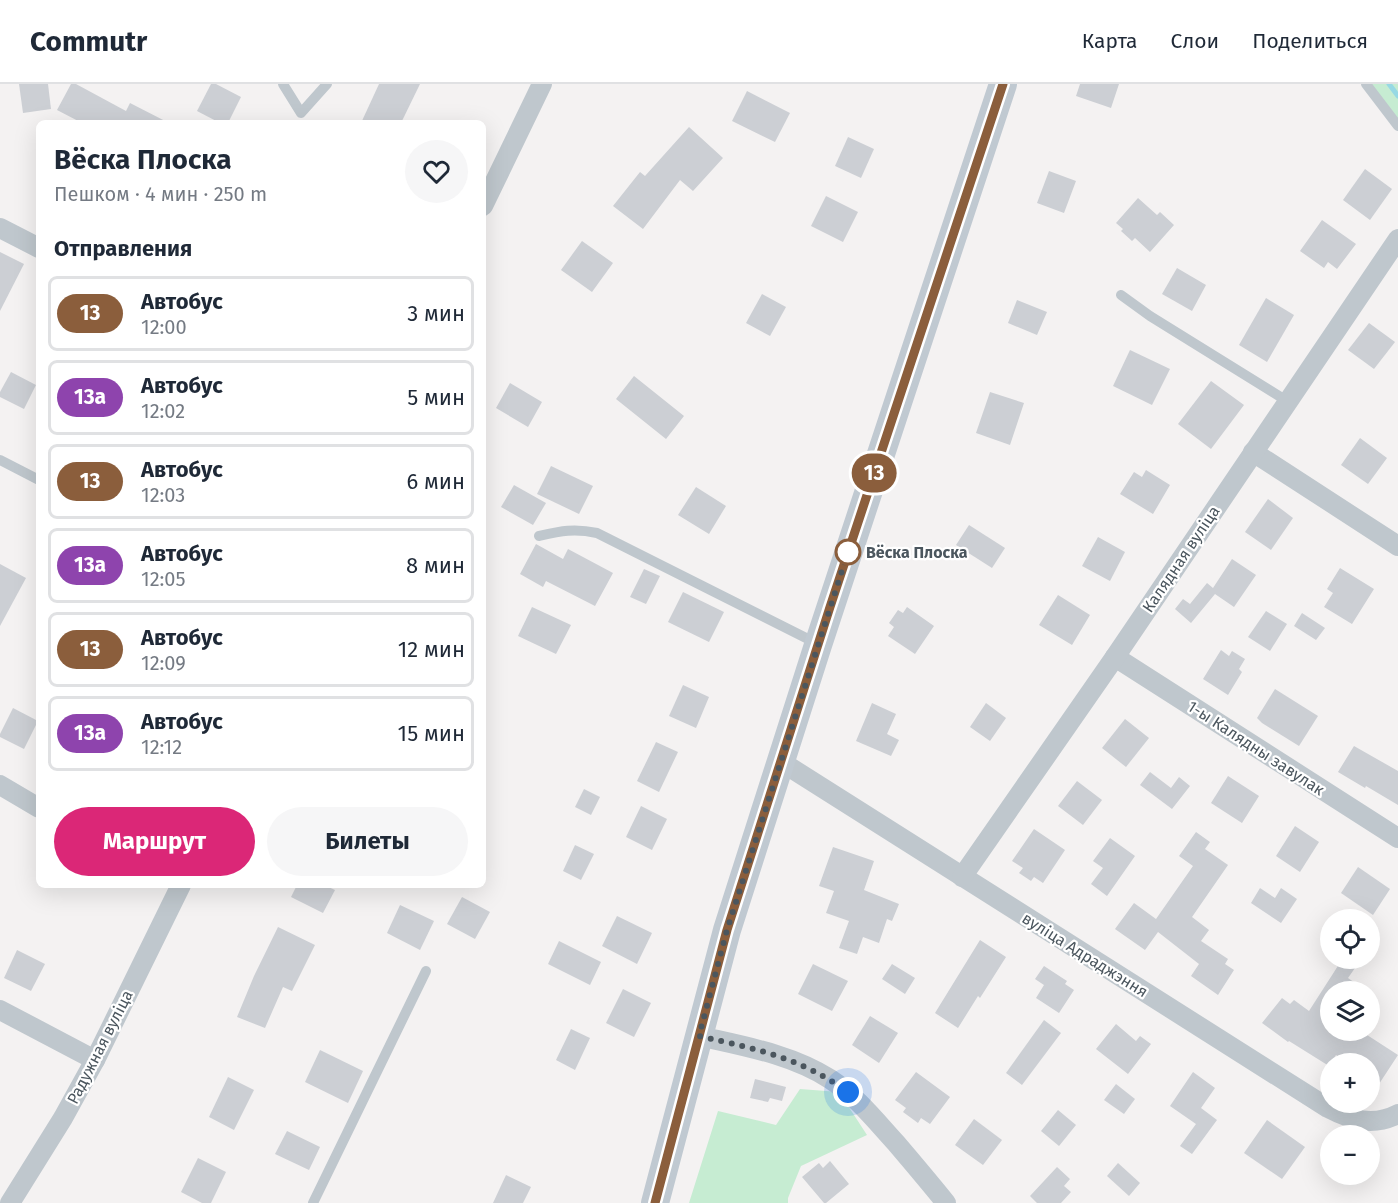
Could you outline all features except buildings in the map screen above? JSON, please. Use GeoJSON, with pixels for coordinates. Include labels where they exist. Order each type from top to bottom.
{"type":"FeatureCollection","features":[{"type":"Feature","properties":{"kind":"main road"},"geometry":{"type":"LineString","coordinates":[[655,1203],[727,930],[780,761],[1003,84]]}},
{"type":"Feature","properties":{"kind":"street"},"geometry":{"type":"LineString","coordinates":[[486,200],[542,84]]}},
{"type":"Feature","properties":{"kind":"street"},"geometry":{"type":"LineString","coordinates":[[0,228],[36,246]]}},
{"type":"Feature","properties":{"kind":"street","name":"Калядная вуліца"},"geometry":{"type":"LineString","coordinates":[[962,877],[1115,657],[1398,239]]}},
{"type":"Feature","properties":{"kind":"street"},"geometry":{"type":"LineString","coordinates":[[1253,452],[1398,546]]}},
{"type":"Feature","properties":{"kind":"street","name":"1-ы Калядны завулак"},"geometry":{"type":"LineString","coordinates":[[1115,657],[1398,838]]}},
{"type":"Feature","properties":{"kind":"street","name":"вуліца Адраджэння"},"geometry":{"type":"LineString","coordinates":[[780,761],[1328,1108],[1345,1117],[1362,1121],[1380,1120],[1398,1114]]}},
{"type":"Feature","properties":{"kind":"street"},"geometry":{"type":"LineString","coordinates":[[0,785],[36,806]]}},
{"type":"Feature","properties":{"kind":"street","name":"Радужная вуліца"},"geometry":{"type":"LineString","coordinates":[[10,1203],[63,1118],[95,1060],[176,888]]}},
{"type":"Feature","properties":{"kind":"street"},"geometry":{"type":"LineString","coordinates":[[0,1010],[95,1060]]}},
{"type":"Feature","properties":{"kind":"street"},"geometry":{"type":"LineString","coordinates":[[699,1036],[778,1055],[828,1078],[865,1108],[946,1203]]}},
{"type":"Feature","properties":{"kind":"lane"},"geometry":{"type":"LineString","coordinates":[[283,84],[302,113],[327,84]]}},
{"type":"Feature","properties":{"kind":"lane"},"geometry":{"type":"LineString","coordinates":[[1366,84],[1398,126]]}},
{"type":"Feature","properties":{"kind":"lane"},"geometry":{"type":"LineString","coordinates":[[1121,295],[1150,316],[1287,401]]}},
{"type":"Feature","properties":{"kind":"lane"},"geometry":{"type":"LineString","coordinates":[[0,460],[36,478]]}},
{"type":"Feature","properties":{"kind":"lane"},"geometry":{"type":"LineString","coordinates":[[539,536],[580,529],[597,533],[818,645]]}},
{"type":"Feature","properties":{"kind":"lane"},"geometry":{"type":"LineString","coordinates":[[313,1203],[426,971]]}},
{"type":"Feature","properties":{"kind":"green space"},"geometry":{"type":"Polygon","coordinates":[[[1371,84],[1398,84],[1398,120],[1371,84]]]}},
{"type":"Feature","properties":{"kind":"green space"},"geometry":{"type":"Polygon","coordinates":[[[800,1089],[839,1092],[867,1135],[801,1166],[788,1203],[689,1203],[718,1111],[776,1125],[800,1089]]]}},
{"type":"Feature","properties":{"kind":"waterway"},"geometry":{"type":"LineString","coordinates":[[1389,84],[1398,96]]}},
{"type":"Feature","properties":{"kind":"bus line","name":"13"},"geometry":{"type":"LineString","coordinates":[[655,1203],[727,930],[773,782],[1003,84]]}},
{"type":"Feature","properties":{"kind":"place","name":"Вёска Плоска"},"geometry":{"type":"Point","coordinates":[848,552]}},
{"type":"Feature","properties":{"kind":"route"},"geometry":{"type":"LineString","coordinates":[[848,552],[727,930],[699,1036],[778,1055],[828,1078],[848,1092]]}}]}
